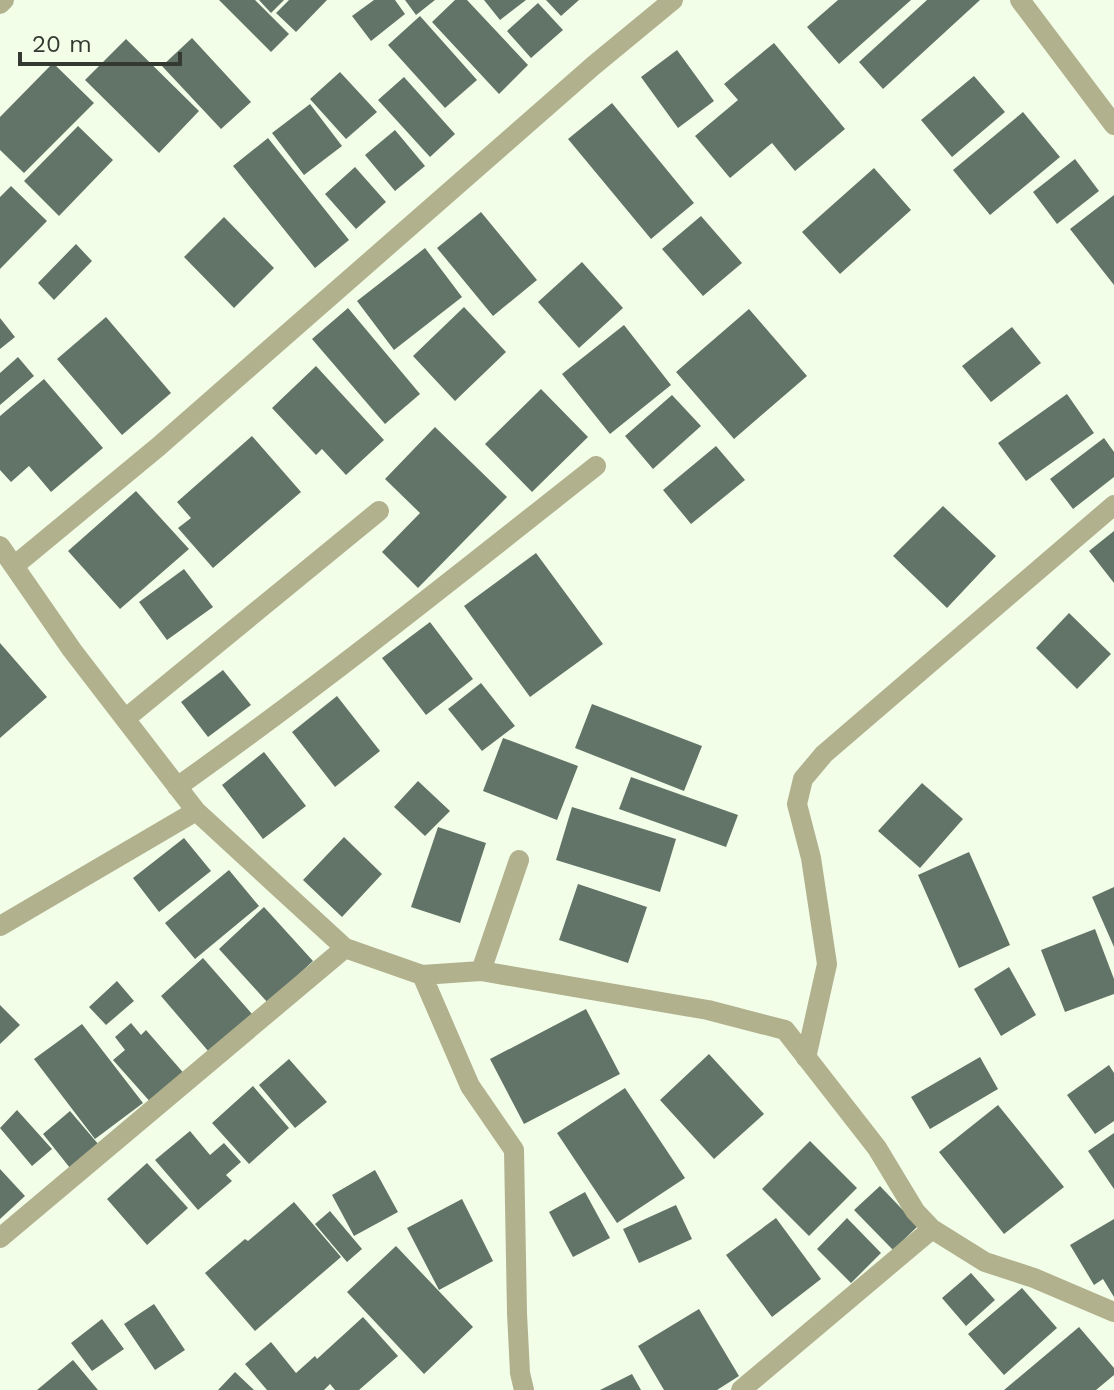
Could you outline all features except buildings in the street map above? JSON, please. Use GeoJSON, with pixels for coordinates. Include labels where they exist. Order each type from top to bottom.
{"type":"FeatureCollection","features":[{"type":"Feature","properties":{"kind":"street"},"geometry":{"type":"LineString","coordinates":[[14,566],[158,447],[593,66],[673,0]]}},
{"type":"Feature","properties":{"kind":"street"},"geometry":{"type":"LineString","coordinates":[[1020,0],[1114,125]]}},
{"type":"Feature","properties":{"kind":"street"},"geometry":{"type":"LineString","coordinates":[[177,787],[257,731],[406,617],[596,466]]}},
{"type":"Feature","properties":{"kind":"street"},"geometry":{"type":"LineString","coordinates":[[806,1058],[827,964],[811,858],[797,804],[803,779],[824,754],[1114,505]]}},
{"type":"Feature","properties":{"kind":"street"},"geometry":{"type":"LineString","coordinates":[[125,719],[379,511]]}},
{"type":"Feature","properties":{"kind":"street"},"geometry":{"type":"LineString","coordinates":[[0,546],[72,650],[196,811],[345,948],[422,975],[481,971],[708,1010],[785,1030],[877,1148],[915,1211],[932,1229],[985,1262],[1034,1278],[1114,1312]]}},
{"type":"Feature","properties":{"kind":"street"},"geometry":{"type":"LineString","coordinates":[[0,926],[196,811]]}},
{"type":"Feature","properties":{"kind":"street"},"geometry":{"type":"LineString","coordinates":[[481,971],[519,860]]}},
{"type":"Feature","properties":{"kind":"street"},"geometry":{"type":"LineString","coordinates":[[0,1238],[345,948]]}},
{"type":"Feature","properties":{"kind":"street"},"geometry":{"type":"LineString","coordinates":[[422,975],[470,1086],[514,1150],[517,1313],[520,1373],[524,1390]]}},
{"type":"Feature","properties":{"kind":"street"},"geometry":{"type":"LineString","coordinates":[[741,1390],[932,1229]]}}]}
